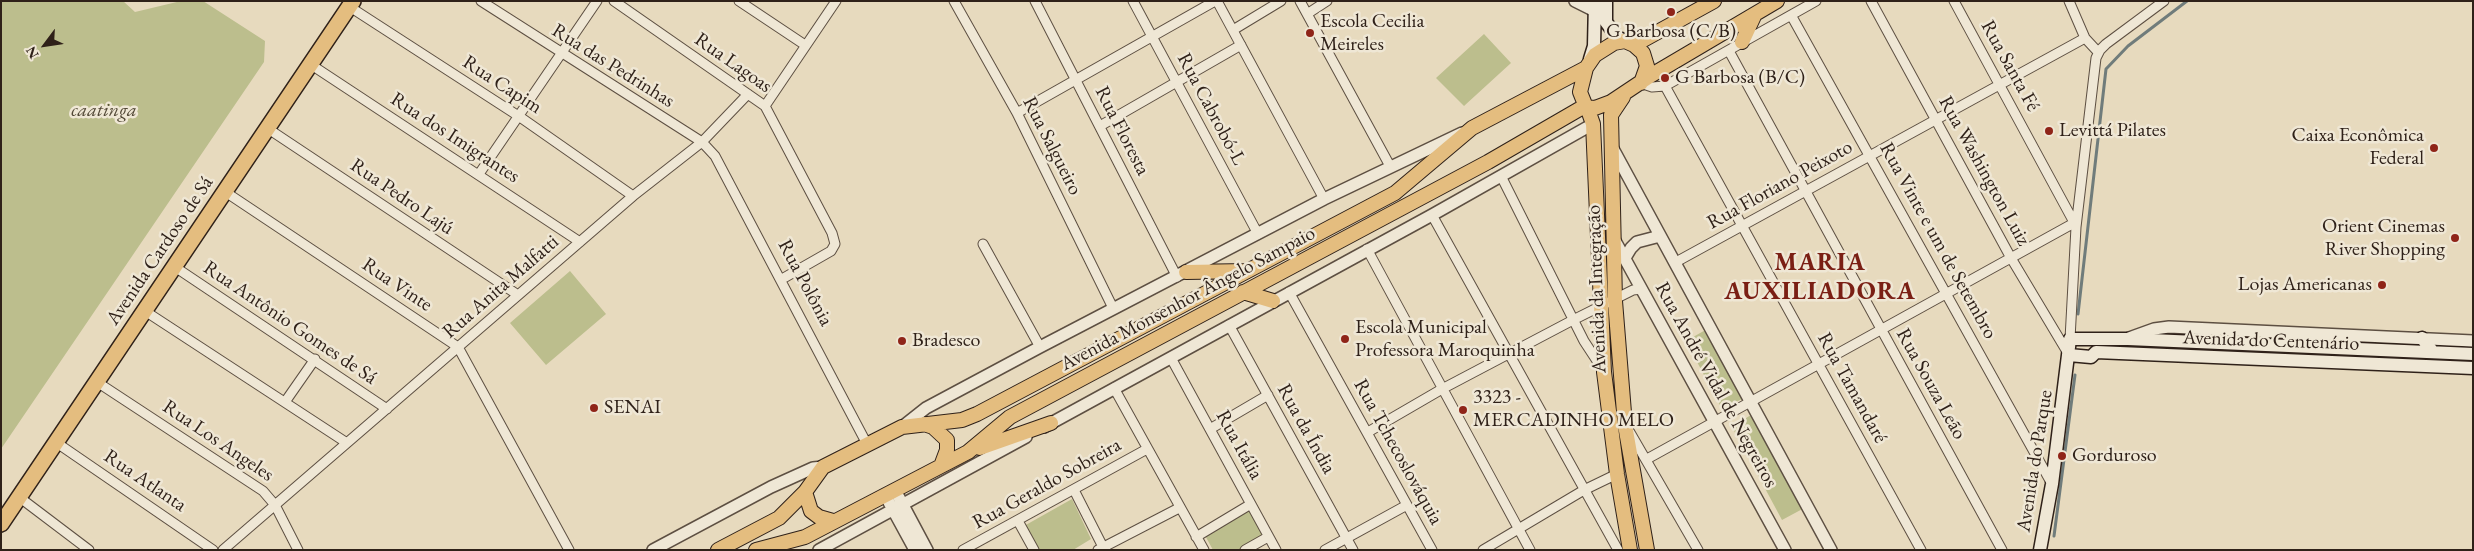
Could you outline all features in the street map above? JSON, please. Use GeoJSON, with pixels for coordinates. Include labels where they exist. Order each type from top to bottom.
{"type":"FeatureCollection","features":[{"type":"Feature","properties":{"kind":"highway","name":"Avenida Cardoso de Sá"},"geometry":{"type":"LineString","coordinates":[[1,524],[352,4]]}},
{"type":"Feature","properties":{"kind":"main road"},"geometry":{"type":"LineString","coordinates":[[1606,1],[1606,22],[1617,37],[1630,43],[1643,54],[1647,66],[1635,87]]}},
{"type":"Feature","properties":{"kind":"main road","name":"Avenida Monsenhor Ângelo Sampaio"},"geometry":{"type":"LineString","coordinates":[[718,550],[779,518],[805,492],[824,467],[902,427],[969,418],[1250,271],[1395,193],[1472,128],[1588,64],[1614,43],[1630,43],[1714,1]]}},
{"type":"Feature","properties":{"kind":"main road","name":"Avenida Monsenhor Ângelo Sampaio"},"geometry":{"type":"LineString","coordinates":[[756,550],[798,540],[968,452],[1010,417],[1488,162],[1587,107],[1602,106],[1777,1]]}},
{"type":"Feature","properties":{"kind":"main road"},"geometry":{"type":"LineString","coordinates":[[1587,107],[1580,92],[1594,46],[1595,6]]}},
{"type":"Feature","properties":{"kind":"main road"},"geometry":{"type":"LineString","coordinates":[[1742,42],[1755,14]]}},
{"type":"Feature","properties":{"kind":"main road","name":"Avenida da Integração"},"geometry":{"type":"LineString","coordinates":[[1635,87],[1617,104],[1611,115],[1615,301],[1626,425],[1648,550]]}},
{"type":"Feature","properties":{"kind":"main road","name":"Avenida da Integração"},"geometry":{"type":"LineString","coordinates":[[1587,107],[1593,124],[1604,372],[1617,474],[1630,550]]}},
{"type":"Feature","properties":{"kind":"main road"},"geometry":{"type":"LineString","coordinates":[[1181,274],[1250,271]]}},
{"type":"Feature","properties":{"kind":"main road"},"geometry":{"type":"LineString","coordinates":[[1243,292],[1273,301]]}},
{"type":"Feature","properties":{"kind":"main road"},"geometry":{"type":"LineString","coordinates":[[2066,378],[2070,369],[2075,364],[2094,354],[2096,338]]}},
{"type":"Feature","properties":{"kind":"main road"},"geometry":{"type":"LineString","coordinates":[[2422,338],[2433,352]]}},
{"type":"Feature","properties":{"kind":"main road"},"geometry":{"type":"LineString","coordinates":[[2070,339],[2128,339],[2473,354]]}},
{"type":"Feature","properties":{"kind":"main road","name":"Avenida do Parque"},"geometry":{"type":"LineString","coordinates":[[2040,550],[2052,484],[2070,339]]}},
{"type":"Feature","properties":{"kind":"main road","name":"Avenida do Centenário"},"geometry":{"type":"LineString","coordinates":[[2069,355],[2094,354],[2473,368]]}},
{"type":"Feature","properties":{"kind":"main road"},"geometry":{"type":"LineString","coordinates":[[968,452],[1051,422]]}},
{"type":"Feature","properties":{"kind":"main road"},"geometry":{"type":"LineString","coordinates":[[924,424],[933,427],[946,440],[947,450],[941,466]]}},
{"type":"Feature","properties":{"kind":"main road"},"geometry":{"type":"LineString","coordinates":[[805,492],[811,511],[819,517],[833,521]]}},
{"type":"Feature","properties":{"kind":"street","name":"Rua das Pedrinhas"},"geometry":{"type":"LineString","coordinates":[[481,1],[562,55],[702,142]]}},
{"type":"Feature","properties":{"kind":"street"},"geometry":{"type":"LineString","coordinates":[[479,174],[520,117],[597,1]]}},
{"type":"Feature","properties":{"kind":"street","name":"Rua Lagoas"},"geometry":{"type":"LineString","coordinates":[[614,1],[765,106],[835,239],[834,248],[782,279]]}},
{"type":"Feature","properties":{"kind":"street"},"geometry":{"type":"LineString","coordinates":[[740,1],[805,45]]}},
{"type":"Feature","properties":{"kind":"street"},"geometry":{"type":"LineString","coordinates":[[765,106],[836,1]]}},
{"type":"Feature","properties":{"kind":"street","name":"Rua Salgueiro"},"geometry":{"type":"LineString","coordinates":[[954,1],[1017,113],[1113,308]]}},
{"type":"Feature","properties":{"kind":"street","name":"Rua Floresta"},"geometry":{"type":"LineString","coordinates":[[1035,1],[1100,126],[1181,274]]}},
{"type":"Feature","properties":{"kind":"street","name":"Rua Cabrobó-L"},"geometry":{"type":"LineString","coordinates":[[1133,1],[1258,234]]}},
{"type":"Feature","properties":{"kind":"street"},"geometry":{"type":"LineString","coordinates":[[1017,113],[1216,1],[1324,199]]}},
{"type":"Feature","properties":{"kind":"street"},"geometry":{"type":"LineString","coordinates":[[1232,30],[1281,1]]}},
{"type":"Feature","properties":{"kind":"street"},"geometry":{"type":"LineString","coordinates":[[1300,1],[1390,166]]}},
{"type":"Feature","properties":{"kind":"street"},"geometry":{"type":"LineString","coordinates":[[1307,14],[1327,1]]}},
{"type":"Feature","properties":{"kind":"street"},"geometry":{"type":"LineString","coordinates":[[1575,1],[1595,6]]}},
{"type":"Feature","properties":{"kind":"street"},"geometry":{"type":"LineString","coordinates":[[1635,87],[1665,86],[1816,1]]}},
{"type":"Feature","properties":{"kind":"street","name":"Rua Washington Luiz"},"geometry":{"type":"LineString","coordinates":[[1871,1],[2012,258],[2069,355]]}},
{"type":"Feature","properties":{"kind":"street","name":"Rua Santa Fé"},"geometry":{"type":"LineString","coordinates":[[1954,1],[2000,83],[2075,225]]}},
{"type":"Feature","properties":{"kind":"street"},"geometry":{"type":"LineString","coordinates":[[2069,1],[2085,38],[2098,52]]}},
{"type":"Feature","properties":{"kind":"street"},"geometry":{"type":"LineString","coordinates":[[2070,339],[2075,225],[2093,78],[2098,52],[2152,5],[2164,1]]}},
{"type":"Feature","properties":{"kind":"street","name":"Rua Capim"},"geometry":{"type":"LineString","coordinates":[[352,4],[633,196]]}},
{"type":"Feature","properties":{"kind":"street","name":"Rua Vinte e um de Setembro"},"geometry":{"type":"LineString","coordinates":[[1792,15],[2052,484]]}},
{"type":"Feature","properties":{"kind":"street","name":"Rua Floriano Peixoto"},"geometry":{"type":"LineString","coordinates":[[1676,262],[2085,38]]}},
{"type":"Feature","properties":{"kind":"street"},"geometry":{"type":"LineString","coordinates":[[1100,126],[1241,45]]}},
{"type":"Feature","properties":{"kind":"street","name":"Rua Souza Leão"},"geometry":{"type":"LineString","coordinates":[[1730,50],[2002,550]]}},
{"type":"Feature","properties":{"kind":"street","name":"Rua dos Imigrantes"},"geometry":{"type":"LineString","coordinates":[[310,64],[580,242]]}},
{"type":"Feature","properties":{"kind":"street","name":"Rua Tamandaré"},"geometry":{"type":"LineString","coordinates":[[1665,86],[1744,225],[1818,365],[1921,550]]}},
{"type":"Feature","properties":{"kind":"street","name":"Rua Anita Malfatti"},"geometry":{"type":"LineString","coordinates":[[223,550],[633,196],[702,142],[748,94]]}},
{"type":"Feature","properties":{"kind":"street","name":"Avenida Monsenhor Ângelo Sampaio"},"geometry":{"type":"LineString","coordinates":[[819,550],[1432,215],[1593,124]]}},
{"type":"Feature","properties":{"kind":"street","name":"Rua Pedro Lajú"},"geometry":{"type":"LineString","coordinates":[[267,128],[518,295]]}},
{"type":"Feature","properties":{"kind":"street","name":"Avenida Monsenhor Ângelo Sampaio"},"geometry":{"type":"LineString","coordinates":[[902,427],[926,408],[1040,346],[1324,199],[1472,128]]}},
{"type":"Feature","properties":{"kind":"street","name":"Rua Polônia"},"geometry":{"type":"LineString","coordinates":[[702,142],[715,156],[724,171],[868,446]]}},
{"type":"Feature","properties":{"kind":"street","name":"Rua André Vidal de Negreiros"},"geometry":{"type":"LineString","coordinates":[[1611,146],[1676,262],[1831,550]]}},
{"type":"Feature","properties":{"kind":"street"},"geometry":{"type":"LineString","coordinates":[[1501,176],[1573,320],[1604,372]]}},
{"type":"Feature","properties":{"kind":"street","name":"Rua Vinte"},"geometry":{"type":"LineString","coordinates":[[224,191],[458,347],[569,550]]}},
{"type":"Feature","properties":{"kind":"street"},"geometry":{"type":"LineString","coordinates":[[1432,215],[1618,550]]}},
{"type":"Feature","properties":{"kind":"street"},"geometry":{"type":"LineString","coordinates":[[1647,459],[1947,293],[2075,225]]}},
{"type":"Feature","properties":{"kind":"street"},"geometry":{"type":"LineString","coordinates":[[1625,258],[1630,248],[1637,242],[1660,236]]}},
{"type":"Feature","properties":{"kind":"street","name":"Rua André Vidal de Negreiros"},"geometry":{"type":"LineString","coordinates":[[1614,239],[1785,550]]}},
{"type":"Feature","properties":{"kind":"street"},"geometry":{"type":"LineString","coordinates":[[984,244],[1040,346]]}},
{"type":"Feature","properties":{"kind":"street"},"geometry":{"type":"LineString","coordinates":[[1367,249],[1530,550]]}},
{"type":"Feature","properties":{"kind":"street","name":"Rua Antônio Gomes de Sá"},"geometry":{"type":"LineString","coordinates":[[175,266],[387,409]]}},
{"type":"Feature","properties":{"kind":"street"},"geometry":{"type":"LineString","coordinates":[[1368,432],[1442,389],[1573,320],[1615,301],[1633,290],[1642,289]]}},
{"type":"Feature","properties":{"kind":"street","name":"Rua Tchecoslováquia"},"geometry":{"type":"LineString","coordinates":[[1289,292],[1432,550]]}},
{"type":"Feature","properties":{"kind":"street"},"geometry":{"type":"LineString","coordinates":[[145,311],[347,443]]}},
{"type":"Feature","properties":{"kind":"street","name":"Rua da Índia"},"geometry":{"type":"LineString","coordinates":[[1229,325],[1353,550]]}},
{"type":"Feature","properties":{"kind":"street"},"geometry":{"type":"LineString","coordinates":[[2128,339],[2154,329],[2169,327],[2473,341]]}},
{"type":"Feature","properties":{"kind":"street","name":"Rua Itália"},"geometry":{"type":"LineString","coordinates":[[1171,358],[1276,550]]}},
{"type":"Feature","properties":{"kind":"street"},"geometry":{"type":"LineString","coordinates":[[285,402],[315,359]]}},
{"type":"Feature","properties":{"kind":"street","name":"Rua Los Angeles"},"geometry":{"type":"LineString","coordinates":[[97,382],[264,491],[275,505],[298,550]]}},
{"type":"Feature","properties":{"kind":"street"},"geometry":{"type":"LineString","coordinates":[[1114,388],[1204,550]]}},
{"type":"Feature","properties":{"kind":"street"},"geometry":{"type":"LineString","coordinates":[[1210,429],[1268,395]]}},
{"type":"Feature","properties":{"kind":"street"},"geometry":{"type":"LineString","coordinates":[[1626,425],[1698,550]]}},
{"type":"Feature","properties":{"kind":"street","name":"Rua Atlanta"},"geometry":{"type":"LineString","coordinates":[[56,443],[213,550]]}},
{"type":"Feature","properties":{"kind":"street","name":"Rua Geraldo Sobreira"},"geometry":{"type":"LineString","coordinates":[[963,550],[1147,449]]}},
{"type":"Feature","properties":{"kind":"street","name":"Avenida Monsenhor Ângelo Sampaio"},"geometry":{"type":"LineString","coordinates":[[653,550],[813,468],[824,467]]}},
{"type":"Feature","properties":{"kind":"street"},"geometry":{"type":"LineString","coordinates":[[1483,550],[1584,490],[1617,474]]}},
{"type":"Feature","properties":{"kind":"street"},"geometry":{"type":"LineString","coordinates":[[1074,490],[1101,548],[1179,508]]}},
{"type":"Feature","properties":{"kind":"street"},"geometry":{"type":"LineString","coordinates":[[890,492],[927,550]]}},
{"type":"Feature","properties":{"kind":"street"},"geometry":{"type":"LineString","coordinates":[[19,497],[89,550]]}},
{"type":"Feature","properties":{"kind":"street"},"geometry":{"type":"LineString","coordinates":[[1196,537],[1251,504]]}},
{"type":"Feature","properties":{"kind":"street"},"geometry":{"type":"LineString","coordinates":[[1326,550],[1407,505]]}},
{"type":"Feature","properties":{"kind":"street"},"geometry":{"type":"LineString","coordinates":[[898,506],[915,550]]}},
{"type":"Feature","properties":{"kind":"street"},"geometry":{"type":"LineString","coordinates":[[1018,521],[1034,550]]}},
{"type":"Feature","properties":{"kind":"street"},"geometry":{"type":"LineString","coordinates":[[1245,550],[1268,537]]}},
{"type":"Feature","properties":{"kind":"green space","name":"caatinga"},"geometry":{"type":"Polygon","coordinates":[[[1,1],[123,1],[135,12],[181,1],[203,1],[265,41],[264,62],[1,449],[1,1]]]}},
{"type":"Feature","properties":{"kind":"green space"},"geometry":{"type":"Polygon","coordinates":[[[1484,34],[1511,63],[1464,106],[1436,78],[1484,34]]]}},
{"type":"Feature","properties":{"kind":"green space"},"geometry":{"type":"Polygon","coordinates":[[[570,271],[606,314],[546,365],[510,323],[570,271]]]}},
{"type":"Feature","properties":{"kind":"green space"},"geometry":{"type":"Polygon","coordinates":[[[1709,328],[1748,396],[1722,409],[1686,341],[1709,328]]]}},
{"type":"Feature","properties":{"kind":"green space"},"geometry":{"type":"Polygon","coordinates":[[[1754,413],[1808,506],[1782,520],[1732,427],[1754,413]]]}},
{"type":"Feature","properties":{"kind":"green space"},"geometry":{"type":"Polygon","coordinates":[[[1072,499],[1091,539],[1073,550],[1038,550],[1024,526],[1072,499]]]}},
{"type":"Feature","properties":{"kind":"green space"},"geometry":{"type":"Polygon","coordinates":[[[1249,502],[1266,536],[1238,550],[1213,550],[1201,528],[1249,502]]]}},
{"type":"Feature","properties":{"kind":"waterway"},"geometry":{"type":"LineString","coordinates":[[2078,314],[2106,69],[2128,46],[2187,1]]}},
{"type":"Feature","properties":{"kind":"waterway"},"geometry":{"type":"LineString","coordinates":[[2054,536],[2075,375]]}},
{"type":"Feature","properties":{"kind":"place","name":"G Barbosa (C/B)"},"geometry":{"type":"Point","coordinates":[1671,12]}},
{"type":"Feature","properties":{"kind":"place","name":"Escola Cecilia Meireles"},"geometry":{"type":"Point","coordinates":[1310,33]}},
{"type":"Feature","properties":{"kind":"place","name":"G Barbosa (B/C)"},"geometry":{"type":"Point","coordinates":[1665,78]}},
{"type":"Feature","properties":{"kind":"place","name":"Levittá Pilates"},"geometry":{"type":"Point","coordinates":[2049,131]}},
{"type":"Feature","properties":{"kind":"place","name":"Caixa Econômica Federal"},"geometry":{"type":"Point","coordinates":[2434,148]}},
{"type":"Feature","properties":{"kind":"place","name":"Orient Cinemas River Shopping"},"geometry":{"type":"Point","coordinates":[2455,238]}},
{"type":"Feature","properties":{"kind":"place","name":"Lojas Americanas"},"geometry":{"type":"Point","coordinates":[2382,285]}},
{"type":"Feature","properties":{"kind":"place","name":"Escola Municipal Professora Maroquinha"},"geometry":{"type":"Point","coordinates":[1345,339]}},
{"type":"Feature","properties":{"kind":"place","name":"Bradesco"},"geometry":{"type":"Point","coordinates":[902,341]}},
{"type":"Feature","properties":{"kind":"place","name":"SENAI"},"geometry":{"type":"Point","coordinates":[594,408]}},
{"type":"Feature","properties":{"kind":"place","name":"3323 - MERCADINHO MELO"},"geometry":{"type":"Point","coordinates":[1463,410]}},
{"type":"Feature","properties":{"kind":"place","name":"Gorduroso"},"geometry":{"type":"Point","coordinates":[2062,456]}},
{"type":"Feature","properties":{"kind":"district","name":"MARIA AUXILIADORA"},"geometry":{"type":"Point","coordinates":[1820,278]}}]}
